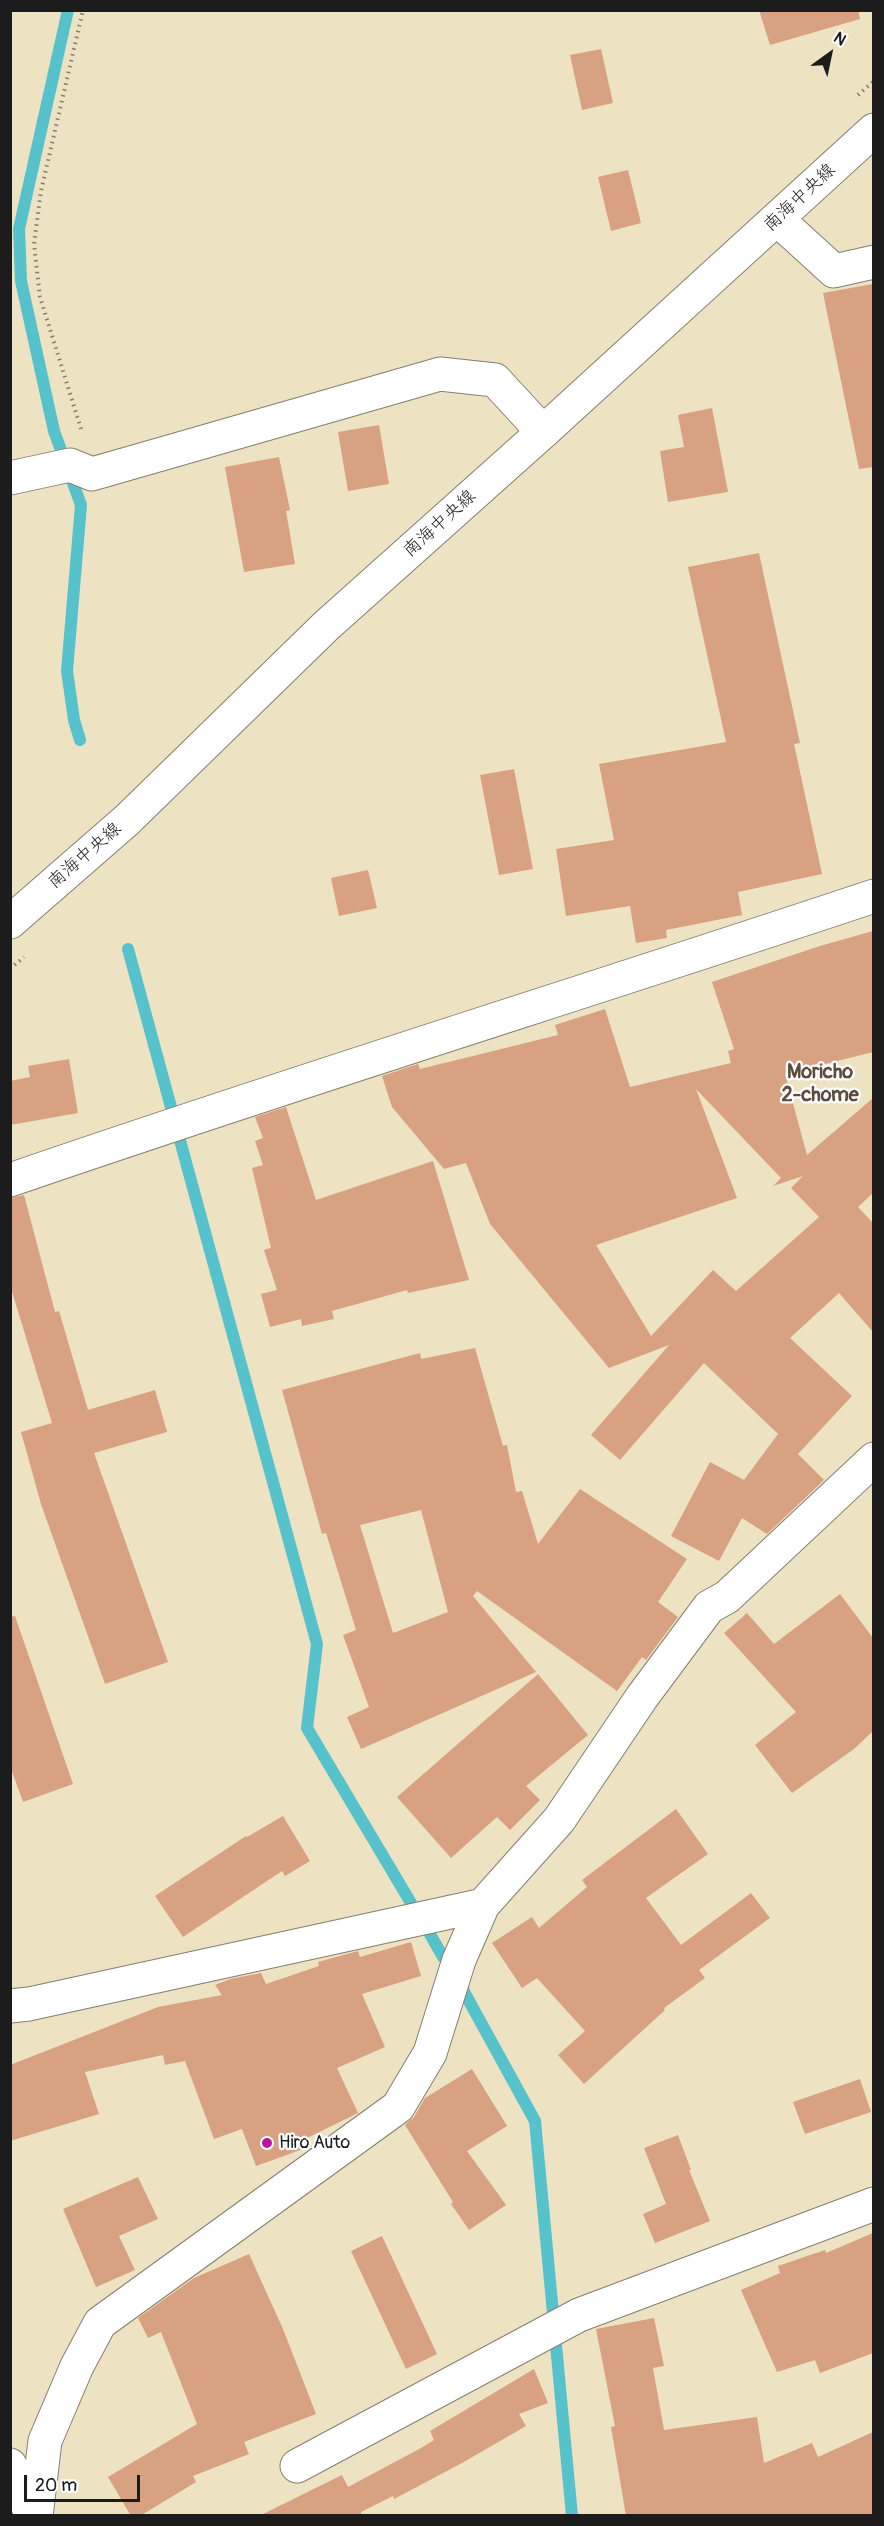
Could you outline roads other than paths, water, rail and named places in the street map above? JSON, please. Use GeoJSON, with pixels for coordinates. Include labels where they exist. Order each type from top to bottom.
{"type":"FeatureCollection","features":[{"type":"Feature","properties":{"kind":"street","name":"南海中央線"},"geometry":{"type":"LineString","coordinates":[[10,922],[127,820],[326,626],[543,432],[873,130]]}},
{"type":"Feature","properties":{"kind":"street"},"geometry":{"type":"LineString","coordinates":[[777,219],[834,271],[873,262]]}},
{"type":"Feature","properties":{"kind":"street"},"geometry":{"type":"LineString","coordinates":[[10,478],[71,469],[440,374],[495,380],[543,432]]}},
{"type":"Feature","properties":{"kind":"street"},"geometry":{"type":"LineString","coordinates":[[10,1180],[190,1118],[602,987],[873,896]]}},
{"type":"Feature","properties":{"kind":"street"},"geometry":{"type":"LineString","coordinates":[[34,2516],[45,2441],[77,2366],[100,2323],[398,2107],[430,2053],[454,1974],[483,1905],[559,1820],[642,1697],[709,1607],[727,1597],[873,1459]]}},
{"type":"Feature","properties":{"kind":"street"},"geometry":{"type":"LineString","coordinates":[[10,2006],[483,1905]]}},
{"type":"Feature","properties":{"kind":"street"},"geometry":{"type":"LineString","coordinates":[[297,2466],[579,2315],[873,2204]]}},
{"type":"Feature","properties":{"kind":"street"},"geometry":{"type":"LineString","coordinates":[[10,2464],[34,2516]]}},
{"type":"Feature","properties":{"kind":"waterway"},"geometry":{"type":"LineString","coordinates":[[68,10],[19,229],[21,281],[54,431],[81,505],[67,671],[74,720],[80,740]]}},
{"type":"Feature","properties":{"kind":"waterway"},"geometry":{"type":"LineString","coordinates":[[128,949],[317,1644],[307,1728],[411,1903]]}},
{"type":"Feature","properties":{"kind":"waterway"},"geometry":{"type":"LineString","coordinates":[[426,1927],[443,1957]]}},
{"type":"Feature","properties":{"kind":"waterway"},"geometry":{"type":"LineString","coordinates":[[463,1990],[535,2121],[572,2516]]}},
{"type":"Feature","properties":{"kind":"place","name":"Hiro Auto"},"geometry":{"type":"Point","coordinates":[267,2143]}},
{"type":"Feature","properties":{"kind":"district","name":"Moricho 2-chome"},"geometry":{"type":"Point","coordinates":[820,1084]}}]}
